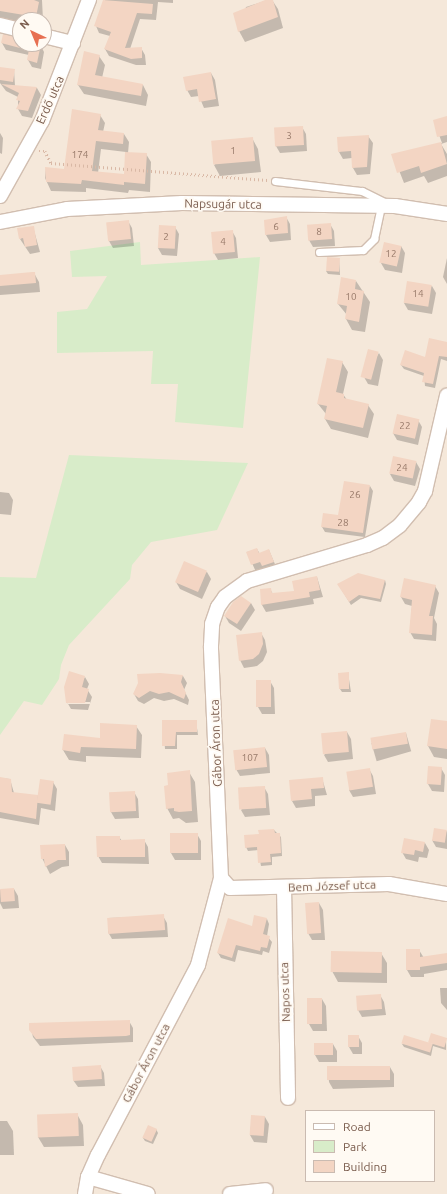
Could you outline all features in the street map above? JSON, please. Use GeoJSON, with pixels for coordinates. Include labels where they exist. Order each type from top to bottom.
{"type":"FeatureCollection","features":[{"type":"Feature","properties":{"kind":"street","name":"Erdő utca"},"geometry":{"type":"LineString","coordinates":[[0,196],[42,121],[89,0]]}},
{"type":"Feature","properties":{"kind":"street"},"geometry":{"type":"LineString","coordinates":[[0,25],[12,28]]}},
{"type":"Feature","properties":{"kind":"street"},"geometry":{"type":"LineString","coordinates":[[52,38],[73,43]]}},
{"type":"Feature","properties":{"kind":"street","name":"Napsugár utca"},"geometry":{"type":"LineString","coordinates":[[0,222],[67,209],[193,203],[388,206],[447,214]]}},
{"type":"Feature","properties":{"kind":"street","name":"Gábor Áron utca"},"geometry":{"type":"LineString","coordinates":[[85,1194],[88,1177],[195,971],[221,878],[211,646],[212,624],[218,607],[226,597],[247,581],[367,545],[384,538],[400,525],[420,502],[425,491],[447,396]]}},
{"type":"Feature","properties":{"kind":"street","name":"Bem József utca"},"geometry":{"type":"LineString","coordinates":[[221,878],[230,888],[389,884],[447,894]]}},
{"type":"Feature","properties":{"kind":"street","name":"Napos utca"},"geometry":{"type":"LineString","coordinates":[[284,887],[288,1098]]}},
{"type":"Feature","properties":{"kind":"street"},"geometry":{"type":"LineString","coordinates":[[88,1177],[140,1194]]}},
{"type":"Feature","properties":{"kind":"street"},"geometry":{"type":"LineString","coordinates":[[230,1194],[266,1190]]}},
{"type":"Feature","properties":{"kind":"lane"},"geometry":{"type":"LineString","coordinates":[[275,181],[362,191],[388,206],[374,239],[363,250],[319,252]]}},
{"type":"Feature","properties":{"kind":"path"},"geometry":{"type":"LineString","coordinates":[[45,151],[51,163],[275,181]]}},
{"type":"Feature","properties":{"kind":"shaded area"},"geometry":{"type":"Polygon","coordinates":[[[0,0],[447,0],[447,1194],[0,1194],[0,0]]]}},
{"type":"Feature","properties":{"kind":"green space"},"geometry":{"type":"Polygon","coordinates":[[[140,242],[141,265],[260,257],[243,428],[175,422],[178,384],[151,384],[153,351],[57,353],[57,312],[87,309],[107,276],[72,277],[70,251],[140,242]]]}},
{"type":"Feature","properties":{"kind":"green space"},"geometry":{"type":"Polygon","coordinates":[[[69,455],[248,463],[217,530],[151,542],[132,565],[130,579],[69,645],[61,665],[59,679],[42,705],[24,701],[0,735],[0,577],[36,578],[69,455]]]}},
{"type":"Feature","properties":{"kind":"building"},"geometry":{"type":"Polygon","coordinates":[[[0,0],[34,0],[39,2],[37,12],[12,13],[0,11],[0,0]]]}},
{"type":"Feature","properties":{"kind":"building"},"geometry":{"type":"Polygon","coordinates":[[[103,0],[153,4],[152,14],[137,13],[125,48],[142,47],[142,58],[131,59],[104,49],[111,32],[94,26],[103,0]]]}},
{"type":"Feature","properties":{"kind":"building"},"geometry":{"type":"Polygon","coordinates":[[[265,0],[273,0],[278,17],[238,32],[233,13],[265,0]]]}},
{"type":"Feature","properties":{"kind":"building"},"geometry":{"type":"Polygon","coordinates":[[[3,34],[12,36],[12,46],[1,43],[3,34]]]}},
{"type":"Feature","properties":{"kind":"building"},"geometry":{"type":"Polygon","coordinates":[[[84,51],[100,55],[95,75],[143,84],[141,96],[77,85],[84,51]]]}},
{"type":"Feature","properties":{"kind":"building"},"geometry":{"type":"Polygon","coordinates":[[[28,52],[39,52],[37,63],[27,60],[28,52]]]}},
{"type":"Feature","properties":{"kind":"building"},"geometry":{"type":"Polygon","coordinates":[[[0,67],[15,69],[13,82],[0,80],[0,67]]]}},
{"type":"Feature","properties":{"kind":"building"},"geometry":{"type":"Polygon","coordinates":[[[211,72],[216,99],[199,102],[197,89],[186,91],[183,77],[211,72]]]}},
{"type":"Feature","properties":{"kind":"building"},"geometry":{"type":"Polygon","coordinates":[[[1,84],[37,87],[28,111],[16,109],[20,101],[16,100],[19,93],[1,84]]]}},
{"type":"Feature","properties":{"kind":"building"},"geometry":{"type":"Polygon","coordinates":[[[72,109],[101,114],[98,130],[124,133],[123,144],[96,141],[92,171],[124,174],[125,152],[147,153],[145,184],[124,182],[124,185],[82,180],[81,184],[46,182],[45,167],[64,169],[72,109]]]}},
{"type":"Feature","properties":{"kind":"building"},"geometry":{"type":"Polygon","coordinates":[[[447,116],[447,135],[437,137],[433,120],[447,116]]]}},
{"type":"Feature","properties":{"kind":"building"},"geometry":{"type":"Polygon","coordinates":[[[303,126],[304,145],[275,146],[274,128],[303,126]]]}},
{"type":"Feature","properties":{"kind":"building"},"geometry":{"type":"Polygon","coordinates":[[[369,135],[367,167],[352,168],[351,151],[338,152],[337,137],[369,135]]]}},
{"type":"Feature","properties":{"kind":"building"},"geometry":{"type":"Polygon","coordinates":[[[253,137],[255,161],[213,165],[211,141],[253,137]]]}},
{"type":"Feature","properties":{"kind":"building"},"geometry":{"type":"Polygon","coordinates":[[[441,142],[447,164],[421,173],[419,166],[397,173],[391,154],[441,142]]]}},
{"type":"Feature","properties":{"kind":"building"},"geometry":{"type":"Polygon","coordinates":[[[287,216],[288,233],[265,235],[264,220],[287,216]]]}},
{"type":"Feature","properties":{"kind":"building"},"geometry":{"type":"Polygon","coordinates":[[[129,220],[131,239],[108,241],[106,222],[129,220]]]}},
{"type":"Feature","properties":{"kind":"building"},"geometry":{"type":"Polygon","coordinates":[[[331,223],[332,239],[308,241],[307,225],[331,223]]]}},
{"type":"Feature","properties":{"kind":"building"},"geometry":{"type":"Polygon","coordinates":[[[159,225],[176,226],[175,249],[158,248],[159,225]]]}},
{"type":"Feature","properties":{"kind":"building"},"geometry":{"type":"Polygon","coordinates":[[[34,226],[37,245],[25,247],[23,238],[19,239],[17,228],[34,226]]]}},
{"type":"Feature","properties":{"kind":"building"},"geometry":{"type":"Polygon","coordinates":[[[233,230],[235,252],[213,254],[211,232],[233,230]]]}},
{"type":"Feature","properties":{"kind":"building"},"geometry":{"type":"Polygon","coordinates":[[[384,242],[402,246],[397,267],[379,262],[384,242]]]}},
{"type":"Feature","properties":{"kind":"building"},"geometry":{"type":"Polygon","coordinates":[[[327,257],[340,258],[339,272],[326,271],[327,257]]]}},
{"type":"Feature","properties":{"kind":"building"},"geometry":{"type":"Polygon","coordinates":[[[35,272],[36,283],[0,286],[0,275],[35,272]]]}},
{"type":"Feature","properties":{"kind":"building"},"geometry":{"type":"Polygon","coordinates":[[[341,277],[356,280],[355,289],[364,291],[359,322],[345,319],[347,306],[337,304],[341,277]]]}},
{"type":"Feature","properties":{"kind":"building"},"geometry":{"type":"Polygon","coordinates":[[[407,281],[432,285],[428,307],[404,303],[407,281]]]}},
{"type":"Feature","properties":{"kind":"building"},"geometry":{"type":"Polygon","coordinates":[[[429,338],[447,342],[447,357],[439,356],[433,384],[422,382],[424,373],[400,365],[405,350],[425,357],[429,338]]]}},
{"type":"Feature","properties":{"kind":"building"},"geometry":{"type":"Polygon","coordinates":[[[368,349],[379,352],[371,380],[360,377],[368,349]]]}},
{"type":"Feature","properties":{"kind":"building"},"geometry":{"type":"Polygon","coordinates":[[[327,358],[343,361],[336,392],[344,394],[344,398],[369,404],[363,428],[324,419],[327,406],[317,404],[327,358]]]}},
{"type":"Feature","properties":{"kind":"building"},"geometry":{"type":"Polygon","coordinates":[[[397,414],[419,419],[415,439],[393,433],[397,414]]]}},
{"type":"Feature","properties":{"kind":"building"},"geometry":{"type":"Polygon","coordinates":[[[393,456],[416,461],[413,479],[389,474],[393,456]]]}},
{"type":"Feature","properties":{"kind":"building"},"geometry":{"type":"Polygon","coordinates":[[[344,481],[370,485],[363,533],[321,527],[323,513],[338,515],[344,481]]]}},
{"type":"Feature","properties":{"kind":"building"},"geometry":{"type":"Polygon","coordinates":[[[257,548],[259,553],[269,549],[274,562],[262,566],[260,562],[251,565],[246,552],[257,548]]]}},
{"type":"Feature","properties":{"kind":"building"},"geometry":{"type":"Polygon","coordinates":[[[184,561],[207,571],[198,592],[175,582],[184,561]]]}},
{"type":"Feature","properties":{"kind":"building"},"geometry":{"type":"Polygon","coordinates":[[[358,573],[385,580],[380,599],[359,595],[349,602],[337,584],[358,573]]]}},
{"type":"Feature","properties":{"kind":"building"},"geometry":{"type":"Polygon","coordinates":[[[317,576],[320,590],[309,592],[310,597],[261,605],[260,589],[271,588],[272,593],[294,591],[292,581],[317,576]]]}},
{"type":"Feature","properties":{"kind":"building"},"geometry":{"type":"Polygon","coordinates":[[[404,578],[436,585],[429,616],[433,616],[432,635],[409,633],[412,600],[400,597],[404,578]]]}},
{"type":"Feature","properties":{"kind":"building"},"geometry":{"type":"Polygon","coordinates":[[[241,596],[251,603],[237,624],[224,616],[233,602],[241,596]]]}},
{"type":"Feature","properties":{"kind":"building"},"geometry":{"type":"Polygon","coordinates":[[[262,632],[263,644],[259,654],[253,659],[239,661],[236,635],[262,632]]]}},
{"type":"Feature","properties":{"kind":"building"},"geometry":{"type":"Polygon","coordinates":[[[69,671],[85,676],[82,687],[89,689],[85,703],[66,703],[64,687],[69,671]]]}},
{"type":"Feature","properties":{"kind":"building"},"geometry":{"type":"Polygon","coordinates":[[[349,672],[349,689],[339,689],[338,673],[349,672]]]}},
{"type":"Feature","properties":{"kind":"building"},"geometry":{"type":"Polygon","coordinates":[[[160,673],[183,675],[181,682],[186,693],[184,699],[169,692],[159,694],[150,691],[139,698],[133,694],[138,683],[137,674],[160,673]]]}},
{"type":"Feature","properties":{"kind":"building"},"geometry":{"type":"Polygon","coordinates":[[[256,680],[271,680],[271,707],[256,707],[256,680]]]}},
{"type":"Feature","properties":{"kind":"building"},"geometry":{"type":"Polygon","coordinates":[[[431,719],[447,721],[447,749],[427,746],[431,719]]]}},
{"type":"Feature","properties":{"kind":"building"},"geometry":{"type":"Polygon","coordinates":[[[162,720],[197,720],[197,732],[176,732],[175,746],[162,746],[162,720]]]}},
{"type":"Feature","properties":{"kind":"building"},"geometry":{"type":"Polygon","coordinates":[[[100,723],[137,725],[136,749],[81,747],[80,753],[62,750],[64,734],[100,738],[100,723]]]}},
{"type":"Feature","properties":{"kind":"building"},"geometry":{"type":"Polygon","coordinates":[[[347,731],[349,752],[323,754],[321,733],[347,731]]]}},
{"type":"Feature","properties":{"kind":"building"},"geometry":{"type":"Polygon","coordinates":[[[406,732],[408,744],[372,749],[370,738],[406,732]]]}},
{"type":"Feature","properties":{"kind":"building"},"geometry":{"type":"Polygon","coordinates":[[[265,747],[267,767],[235,770],[233,750],[265,747]]]}},
{"type":"Feature","properties":{"kind":"building"},"geometry":{"type":"Polygon","coordinates":[[[428,766],[442,767],[441,785],[427,784],[428,766]]]}},
{"type":"Feature","properties":{"kind":"building"},"geometry":{"type":"Polygon","coordinates":[[[370,768],[373,787],[349,791],[346,772],[370,768]]]}},
{"type":"Feature","properties":{"kind":"building"},"geometry":{"type":"Polygon","coordinates":[[[190,770],[192,811],[179,812],[174,811],[174,808],[166,809],[164,786],[168,785],[167,773],[190,770]]]}},
{"type":"Feature","properties":{"kind":"building"},"geometry":{"type":"Polygon","coordinates":[[[0,777],[11,779],[12,792],[38,795],[36,819],[0,812],[0,777]]]}},
{"type":"Feature","properties":{"kind":"building"},"geometry":{"type":"Polygon","coordinates":[[[323,777],[324,788],[311,789],[312,799],[291,801],[289,780],[323,777]]]}},
{"type":"Feature","properties":{"kind":"building"},"geometry":{"type":"Polygon","coordinates":[[[40,779],[54,781],[51,805],[37,803],[40,779]]]}},
{"type":"Feature","properties":{"kind":"building"},"geometry":{"type":"Polygon","coordinates":[[[265,786],[266,808],[239,809],[238,787],[265,786]]]}},
{"type":"Feature","properties":{"kind":"building"},"geometry":{"type":"Polygon","coordinates":[[[135,791],[136,811],[110,812],[109,792],[135,791]]]}},
{"type":"Feature","properties":{"kind":"building"},"geometry":{"type":"Polygon","coordinates":[[[434,828],[447,830],[445,843],[432,841],[434,828]]]}},
{"type":"Feature","properties":{"kind":"building"},"geometry":{"type":"Polygon","coordinates":[[[274,829],[275,833],[280,833],[281,853],[270,854],[271,862],[258,863],[257,847],[245,848],[244,835],[259,834],[258,830],[274,829]]]}},
{"type":"Feature","properties":{"kind":"building"},"geometry":{"type":"Polygon","coordinates":[[[170,833],[198,833],[198,853],[170,853],[170,833]]]}},
{"type":"Feature","properties":{"kind":"building"},"geometry":{"type":"Polygon","coordinates":[[[96,836],[120,836],[120,840],[145,839],[145,857],[97,857],[96,836]]]}},
{"type":"Feature","properties":{"kind":"building"},"geometry":{"type":"Polygon","coordinates":[[[404,838],[425,842],[423,852],[415,850],[414,855],[401,853],[404,838]]]}},
{"type":"Feature","properties":{"kind":"building"},"geometry":{"type":"Polygon","coordinates":[[[65,844],[66,860],[58,860],[45,867],[44,859],[41,859],[40,845],[65,844]]]}},
{"type":"Feature","properties":{"kind":"building"},"geometry":{"type":"Polygon","coordinates":[[[14,888],[15,901],[1,902],[0,889],[14,888]]]}},
{"type":"Feature","properties":{"kind":"building"},"geometry":{"type":"Polygon","coordinates":[[[319,902],[321,933],[307,934],[305,903],[319,902]]]}},
{"type":"Feature","properties":{"kind":"building"},"geometry":{"type":"Polygon","coordinates":[[[164,914],[165,930],[108,934],[107,918],[164,914]]]}},
{"type":"Feature","properties":{"kind":"building"},"geometry":{"type":"Polygon","coordinates":[[[254,915],[267,918],[263,934],[270,936],[267,948],[261,947],[260,951],[236,945],[232,958],[217,953],[228,918],[252,926],[254,915]]]}},
{"type":"Feature","properties":{"kind":"building"},"geometry":{"type":"Polygon","coordinates":[[[406,949],[420,949],[420,957],[447,953],[447,963],[420,967],[420,970],[406,970],[406,949]]]}},
{"type":"Feature","properties":{"kind":"building"},"geometry":{"type":"Polygon","coordinates":[[[331,951],[382,952],[382,973],[331,972],[331,951]]]}},
{"type":"Feature","properties":{"kind":"building"},"geometry":{"type":"Polygon","coordinates":[[[381,994],[382,1009],[357,1011],[356,996],[381,994]]]}},
{"type":"Feature","properties":{"kind":"building"},"geometry":{"type":"Polygon","coordinates":[[[307,998],[322,998],[322,1024],[307,1024],[307,998]]]}},
{"type":"Feature","properties":{"kind":"building"},"geometry":{"type":"Polygon","coordinates":[[[130,1020],[130,1035],[126,1036],[36,1039],[29,1030],[29,1023],[130,1020]]]}},
{"type":"Feature","properties":{"kind":"building"},"geometry":{"type":"Polygon","coordinates":[[[431,1033],[447,1038],[444,1048],[428,1043],[431,1033]]]}},
{"type":"Feature","properties":{"kind":"building"},"geometry":{"type":"Polygon","coordinates":[[[348,1035],[359,1035],[359,1047],[348,1047],[348,1035]]]}},
{"type":"Feature","properties":{"kind":"building"},"geometry":{"type":"Polygon","coordinates":[[[404,1035],[433,1044],[430,1052],[401,1044],[404,1035]]]}},
{"type":"Feature","properties":{"kind":"building"},"geometry":{"type":"Polygon","coordinates":[[[314,1043],[333,1043],[333,1055],[314,1055],[314,1043]]]}},
{"type":"Feature","properties":{"kind":"building"},"geometry":{"type":"Polygon","coordinates":[[[101,1065],[102,1079],[73,1081],[72,1067],[101,1065]]]}},
{"type":"Feature","properties":{"kind":"building"},"geometry":{"type":"Polygon","coordinates":[[[327,1066],[390,1066],[390,1080],[327,1080],[327,1066]]]}},
{"type":"Feature","properties":{"kind":"building"},"geometry":{"type":"Polygon","coordinates":[[[78,1113],[79,1136],[38,1137],[37,1114],[78,1113]]]}},
{"type":"Feature","properties":{"kind":"building"},"geometry":{"type":"Polygon","coordinates":[[[251,1115],[265,1116],[264,1136],[250,1135],[251,1115]]]}},
{"type":"Feature","properties":{"kind":"building"},"geometry":{"type":"Polygon","coordinates":[[[148,1125],[157,1129],[151,1142],[142,1138],[148,1125]]]}}]}
